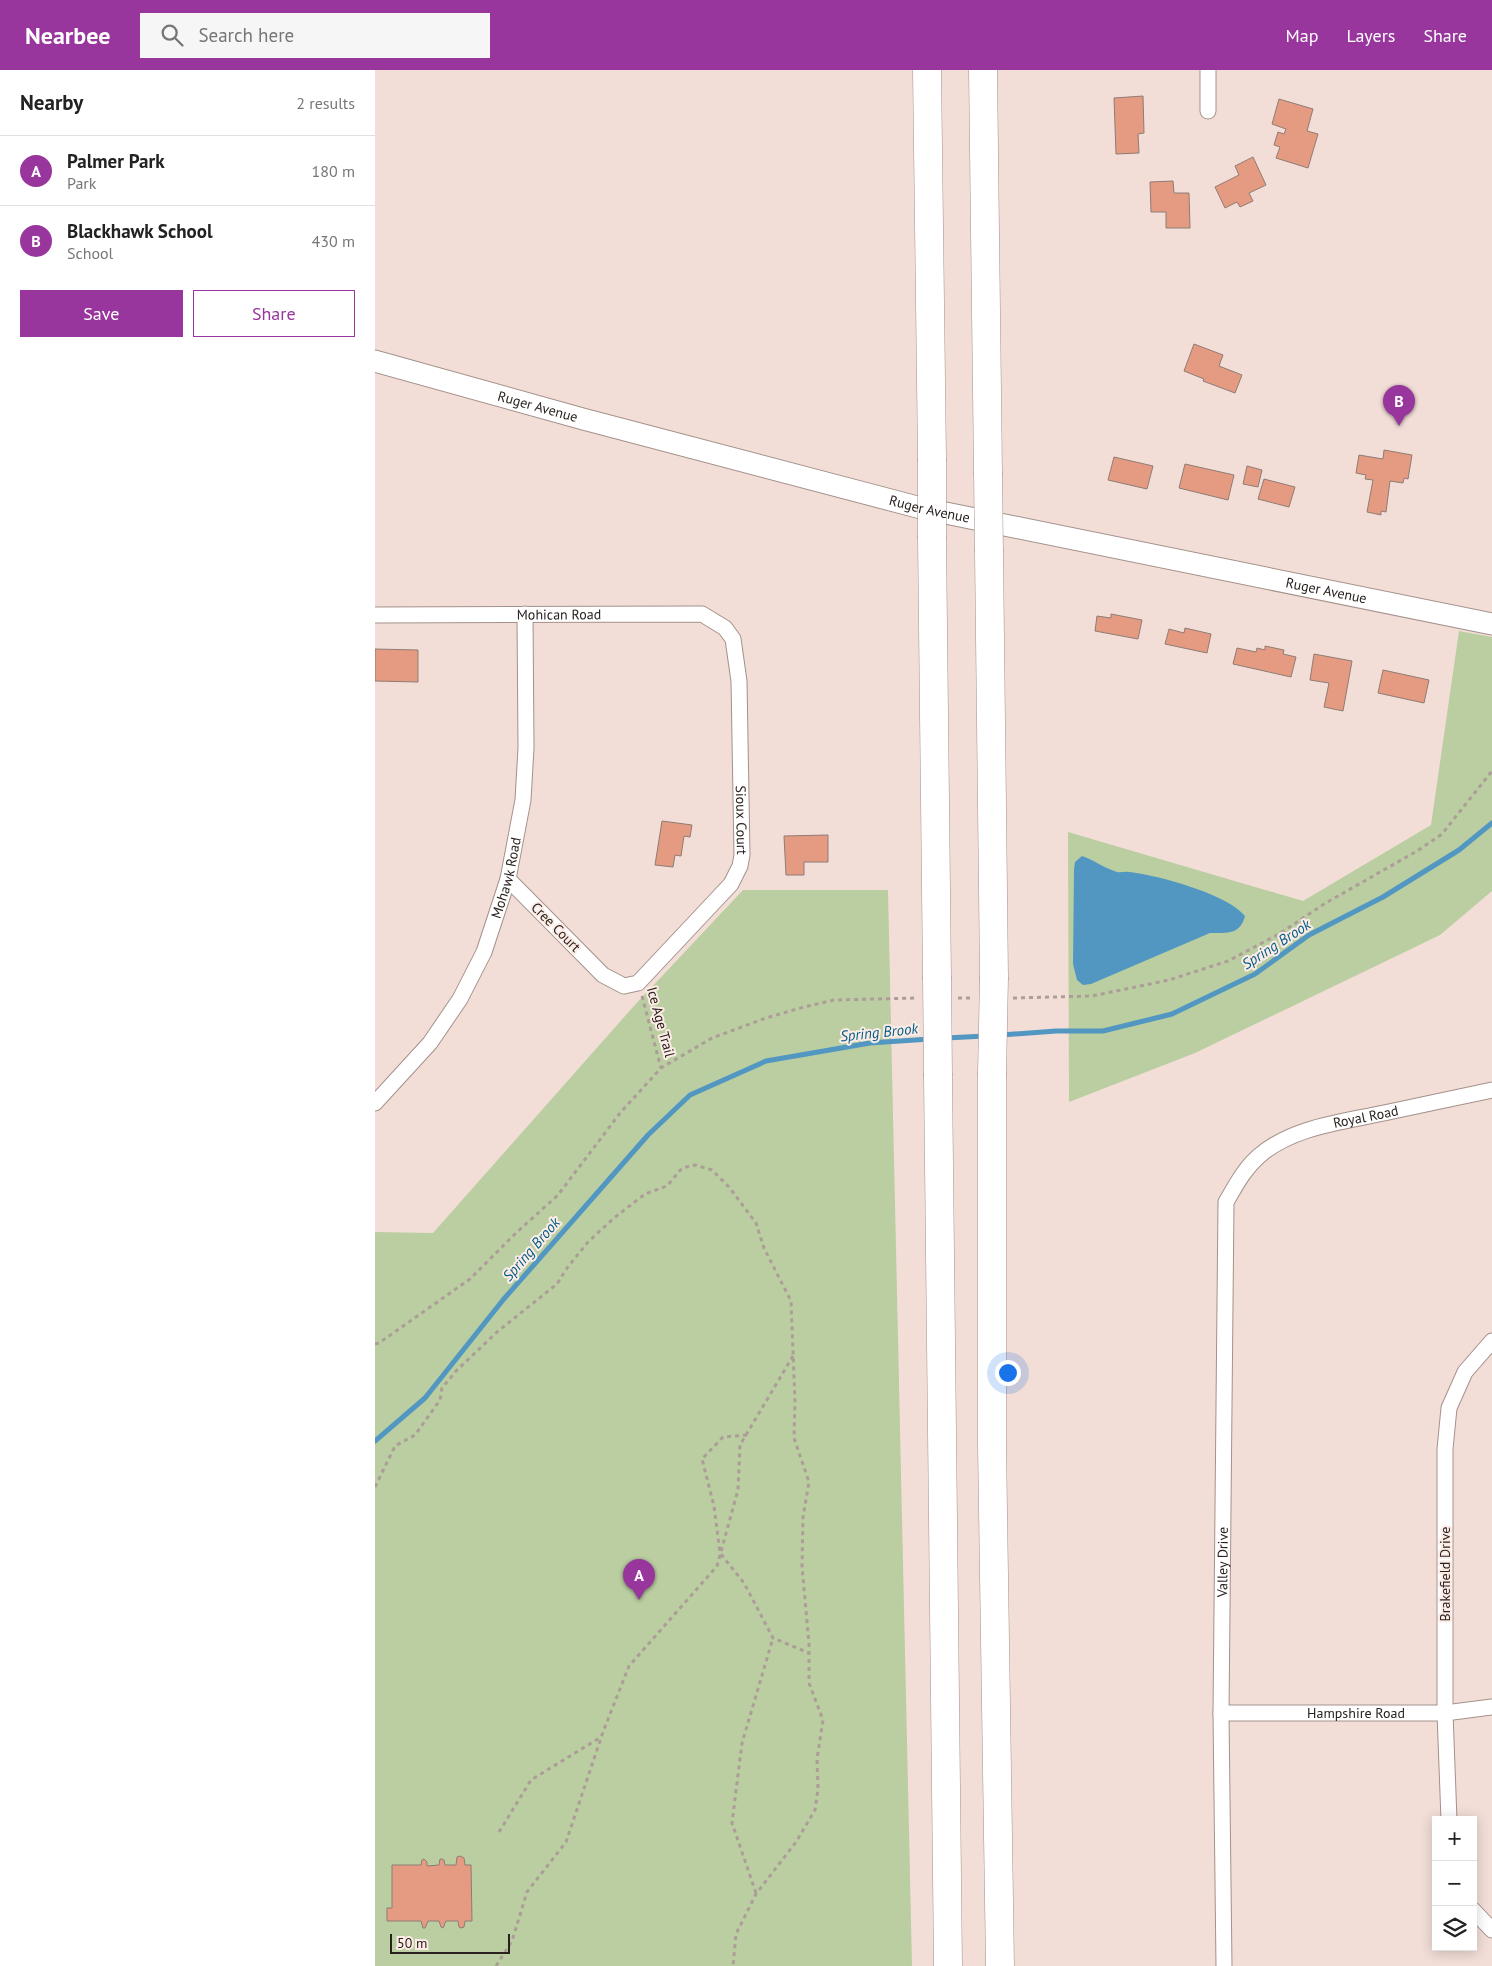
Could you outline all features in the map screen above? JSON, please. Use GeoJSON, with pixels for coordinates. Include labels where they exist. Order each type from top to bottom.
{"type":"FeatureCollection","features":[{"type":"Feature","properties":{"kind":"highway"},"geometry":{"type":"LineString","coordinates":[[927,70],[948,1966]]}},
{"type":"Feature","properties":{"kind":"highway"},"geometry":{"type":"LineString","coordinates":[[983,70],[993,977],[992,1445],[1000,1966]]}},
{"type":"Feature","properties":{"kind":"street"},"geometry":{"type":"LineString","coordinates":[[1208,70],[1208,111]]}},
{"type":"Feature","properties":{"kind":"street","name":"Ruger Avenue"},"geometry":{"type":"LineString","coordinates":[[375,361],[583,419],[921,508],[1492,624]]}},
{"type":"Feature","properties":{"kind":"street","name":"Mohawk Road"},"geometry":{"type":"LineString","coordinates":[[375,1103],[430,1043],[460,999],[484,952],[508,879],[523,800],[526,748],[525,614]]}},
{"type":"Feature","properties":{"kind":"street","name":"Mohican Road"},"geometry":{"type":"LineString","coordinates":[[375,615],[702,614],[725,628],[733,639]]}},
{"type":"Feature","properties":{"kind":"street","name":"Sioux Court"},"geometry":{"type":"LineString","coordinates":[[638,983],[731,884],[740,866],[742,844],[739,681],[733,639]]}},
{"type":"Feature","properties":{"kind":"street","name":"Cree Court"},"geometry":{"type":"LineString","coordinates":[[508,879],[603,975],[624,986],[638,983]]}},
{"type":"Feature","properties":{"kind":"street","name":"Royal Road"},"geometry":{"type":"LineString","coordinates":[[1249,1165],[1260,1155],[1288,1137],[1323,1126],[1492,1090]]}},
{"type":"Feature","properties":{"kind":"street","name":"Valley Drive"},"geometry":{"type":"LineString","coordinates":[[1224,1966],[1221,1713],[1226,1202],[1249,1165]]}},
{"type":"Feature","properties":{"kind":"street","name":"Brakefield Drive"},"geometry":{"type":"LineString","coordinates":[[1449,1816],[1445,1713],[1445,1449],[1449,1408],[1465,1372],[1492,1341]]}},
{"type":"Feature","properties":{"kind":"street","name":"Hampshire Road"},"geometry":{"type":"LineString","coordinates":[[1221,1713],[1445,1713],[1492,1707]]}},
{"type":"Feature","properties":{"kind":"street"},"geometry":{"type":"LineString","coordinates":[[1477,1914],[1492,1930]]}},
{"type":"Feature","properties":{"kind":"path","name":"Ice Age Trail"},"geometry":{"type":"LineString","coordinates":[[638,983],[661,1068]]}},
{"type":"Feature","properties":{"kind":"path"},"geometry":{"type":"LineString","coordinates":[[375,1487],[395,1446],[415,1435],[440,1400],[442,1388],[456,1371],[497,1332],[557,1284],[588,1242],[614,1218],[645,1194],[667,1186],[681,1168],[695,1165],[712,1170],[729,1187],[756,1223],[764,1248],[791,1301],[795,1401],[794,1438],[809,1482],[803,1517],[802,1566],[809,1653],[809,1683],[823,1720],[817,1759],[818,1789],[815,1810],[796,1842],[756,1894],[736,1934],[733,1966]]}},
{"type":"Feature","properties":{"kind":"path"},"geometry":{"type":"LineString","coordinates":[[496,1966],[512,1941],[527,1892],[566,1842],[601,1737],[629,1666],[717,1566],[738,1490],[741,1445],[793,1355]]}},
{"type":"Feature","properties":{"kind":"path"},"geometry":{"type":"LineString","coordinates":[[747,1434],[723,1438],[702,1459],[714,1506],[720,1553],[744,1583],[773,1638],[809,1653]]}},
{"type":"Feature","properties":{"kind":"path"},"geometry":{"type":"LineString","coordinates":[[756,1894],[732,1823],[742,1744],[773,1638]]}},
{"type":"Feature","properties":{"kind":"path"},"geometry":{"type":"LineString","coordinates":[[499,1832],[531,1780],[601,1737]]}},
{"type":"Feature","properties":{"kind":"green space"},"geometry":{"type":"Polygon","coordinates":[[[1459,631],[1492,637],[1492,891],[1440,935],[1195,1053],[1069,1102],[1068,832],[1303,901],[1431,825],[1459,631]]]}},
{"type":"Feature","properties":{"kind":"green space"},"geometry":{"type":"Polygon","coordinates":[[[743,890],[888,890],[912,1966],[375,1966],[375,1232],[433,1233],[633,1007],[743,890]]]}},
{"type":"Feature","properties":{"kind":"water"},"geometry":{"type":"Polygon","coordinates":[[[1082,856],[1117,872],[1157,877],[1208,893],[1236,908],[1245,916],[1243,922],[1240,927],[1232,932],[1210,933],[1091,984],[1083,985],[1077,980],[1073,964],[1074,869],[1075,862],[1082,856]]]}},
{"type":"Feature","properties":{"kind":"building"},"geometry":{"type":"Polygon","coordinates":[[[1143,96],[1144,133],[1138,134],[1139,153],[1116,154],[1114,98],[1143,96]]]}},
{"type":"Feature","properties":{"kind":"building"},"geometry":{"type":"Polygon","coordinates":[[[1279,99],[1313,109],[1307,131],[1318,134],[1308,168],[1276,158],[1280,147],[1274,145],[1278,132],[1284,134],[1286,129],[1272,124],[1279,99]]]}},
{"type":"Feature","properties":{"kind":"building"},"geometry":{"type":"Polygon","coordinates":[[[1253,157],[1266,185],[1249,193],[1253,201],[1240,207],[1237,202],[1225,208],[1215,187],[1239,175],[1235,166],[1253,157]]]}},
{"type":"Feature","properties":{"kind":"building"},"geometry":{"type":"Polygon","coordinates":[[[1173,181],[1174,193],[1189,193],[1190,228],[1166,228],[1166,212],[1151,212],[1150,182],[1173,181]]]}},
{"type":"Feature","properties":{"kind":"building"},"geometry":{"type":"Polygon","coordinates":[[[1194,344],[1223,355],[1219,366],[1242,375],[1235,393],[1203,381],[1204,379],[1184,371],[1194,344]]]}},
{"type":"Feature","properties":{"kind":"building"},"geometry":{"type":"Polygon","coordinates":[[[1384,450],[1412,455],[1408,479],[1404,478],[1403,483],[1390,481],[1386,512],[1381,511],[1381,515],[1367,512],[1373,480],[1365,479],[1366,475],[1356,473],[1359,455],[1383,459],[1384,450]]]}},
{"type":"Feature","properties":{"kind":"building"},"geometry":{"type":"Polygon","coordinates":[[[1114,457],[1153,466],[1147,489],[1108,480],[1114,457]]]}},
{"type":"Feature","properties":{"kind":"building"},"geometry":{"type":"Polygon","coordinates":[[[1185,464],[1234,475],[1228,500],[1179,488],[1185,464]]]}},
{"type":"Feature","properties":{"kind":"building"},"geometry":{"type":"Polygon","coordinates":[[[1247,466],[1262,470],[1258,487],[1243,484],[1247,466]]]}},
{"type":"Feature","properties":{"kind":"building"},"geometry":{"type":"Polygon","coordinates":[[[1264,479],[1295,487],[1289,507],[1258,499],[1264,479]]]}},
{"type":"Feature","properties":{"kind":"building"},"geometry":{"type":"Polygon","coordinates":[[[1111,614],[1142,620],[1138,639],[1095,631],[1097,616],[1111,618],[1111,614]]]}},
{"type":"Feature","properties":{"kind":"building"},"geometry":{"type":"Polygon","coordinates":[[[1185,628],[1211,634],[1207,653],[1165,644],[1169,629],[1184,633],[1185,628]]]}},
{"type":"Feature","properties":{"kind":"building"},"geometry":{"type":"Polygon","coordinates":[[[1265,646],[1284,650],[1283,654],[1296,657],[1291,677],[1233,664],[1237,648],[1256,652],[1257,648],[1265,650],[1265,646]]]}},
{"type":"Feature","properties":{"kind":"building"},"geometry":{"type":"Polygon","coordinates":[[[375,649],[418,650],[418,682],[375,681],[375,649]]]}},
{"type":"Feature","properties":{"kind":"building"},"geometry":{"type":"Polygon","coordinates":[[[1314,654],[1352,661],[1343,711],[1324,707],[1329,683],[1310,680],[1314,654]]]}},
{"type":"Feature","properties":{"kind":"building"},"geometry":{"type":"Polygon","coordinates":[[[1383,670],[1429,680],[1424,703],[1378,693],[1383,670]]]}},
{"type":"Feature","properties":{"kind":"building"},"geometry":{"type":"Polygon","coordinates":[[[662,821],[692,825],[690,837],[684,836],[681,856],[675,855],[673,867],[655,865],[662,821]]]}},
{"type":"Feature","properties":{"kind":"building"},"geometry":{"type":"Polygon","coordinates":[[[828,835],[828,862],[804,862],[804,875],[786,875],[784,836],[828,835]]]}},
{"type":"Feature","properties":{"kind":"building"},"geometry":{"type":"Polygon","coordinates":[[[457,1857],[464,1858],[465,1865],[471,1865],[472,1921],[465,1921],[464,1927],[461,1928],[458,1921],[446,1921],[443,1928],[439,1921],[428,1921],[425,1928],[423,1928],[421,1921],[387,1921],[387,1908],[392,1908],[392,1865],[421,1865],[424,1859],[427,1862],[427,1866],[439,1865],[440,1859],[442,1859],[445,1865],[456,1865],[457,1857]]]}},
{"type":"Feature","properties":{"kind":"waterway","name":"Spring Brook"},"geometry":{"type":"LineString","coordinates":[[1001,1035],[1056,1031],[1103,1031],[1172,1014],[1255,974],[1309,935],[1383,897],[1459,850],[1492,823]]}},
{"type":"Feature","properties":{"kind":"waterway","name":"Spring Brook"},"geometry":{"type":"LineString","coordinates":[[946,1038],[985,1036]]}},
{"type":"Feature","properties":{"kind":"waterway","name":"Spring Brook"},"geometry":{"type":"LineString","coordinates":[[375,1441],[425,1398],[503,1300],[648,1135],[690,1095],[766,1061],[870,1043],[930,1039]]}},
{"type":"Feature","properties":{"kind":"place","name":"Blackhawk School"},"geometry":{"type":"Point","coordinates":[1399,426]}},
{"type":"Feature","properties":{"kind":"place","name":"Palmer Park"},"geometry":{"type":"Point","coordinates":[639,1600]}}]}
